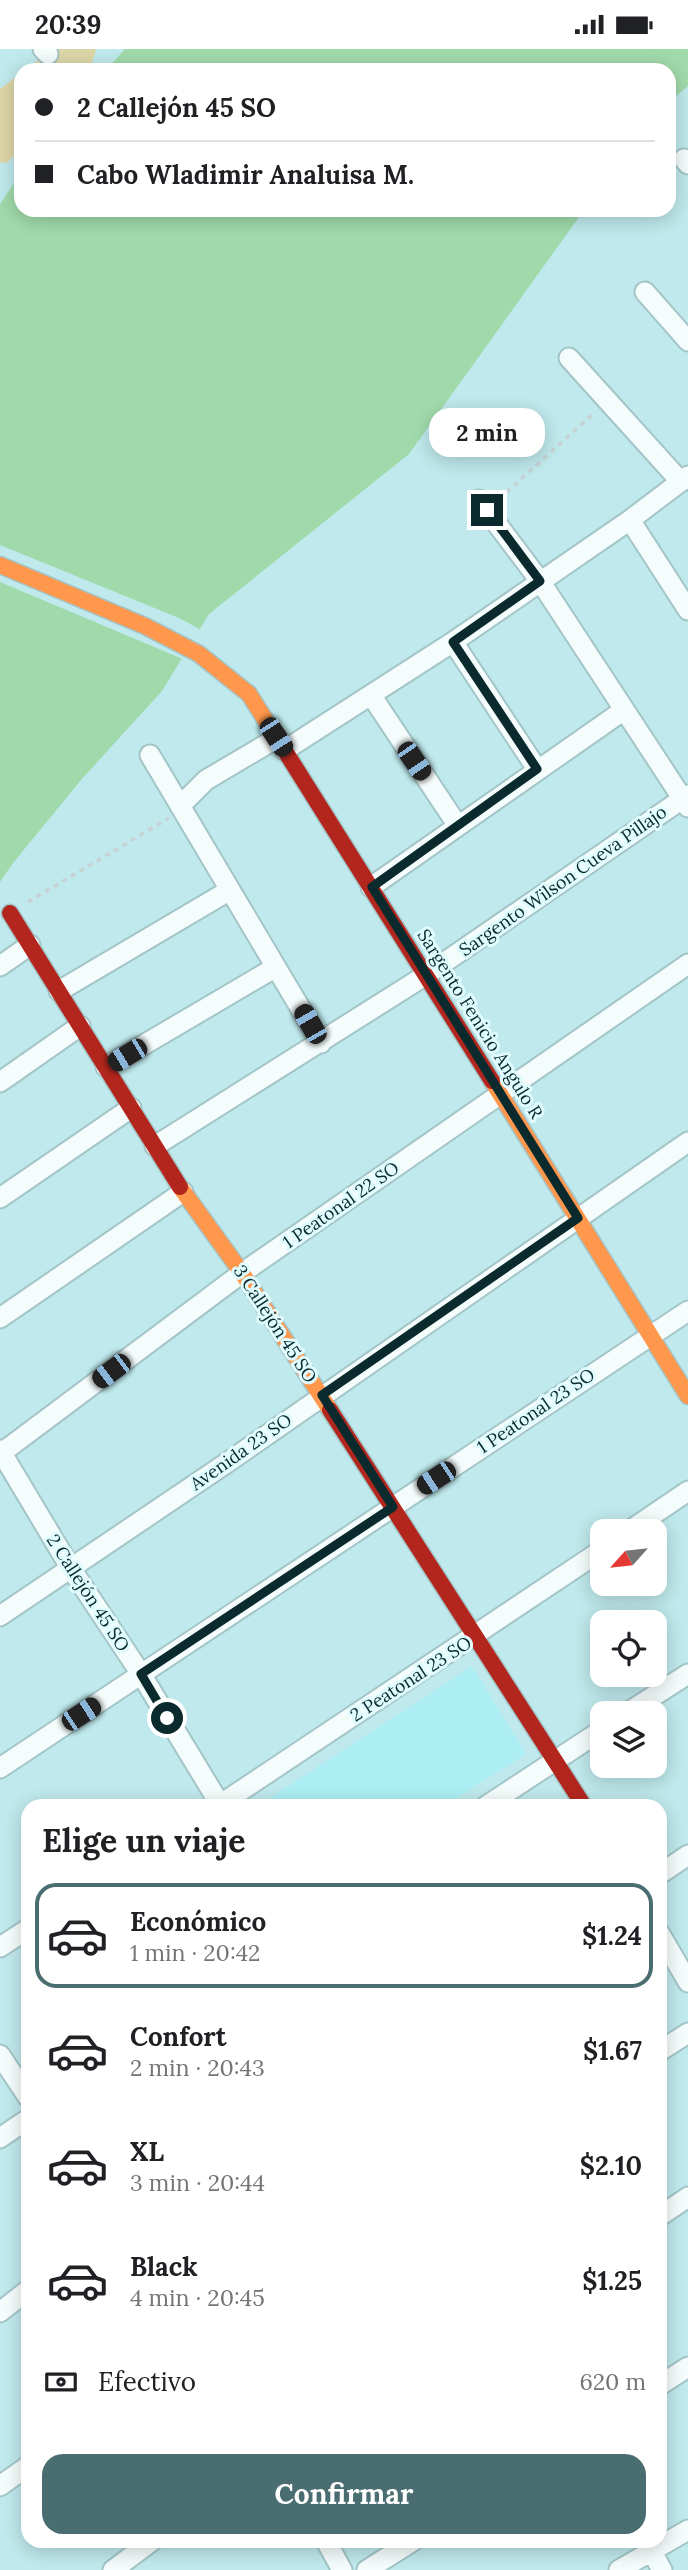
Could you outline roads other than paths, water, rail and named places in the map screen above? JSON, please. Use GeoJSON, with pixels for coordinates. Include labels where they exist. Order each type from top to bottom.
{"type":"FeatureCollection","features":[{"type":"Feature","properties":{"kind":"street"},"geometry":{"type":"LineString","coordinates":[[645,292],[688,341]]}},
{"type":"Feature","properties":{"kind":"street"},"geometry":{"type":"LineString","coordinates":[[180,806],[206,780],[281,744],[371,695],[453,642],[685,479],[569,358]]}},
{"type":"Feature","properties":{"kind":"street"},"geometry":{"type":"LineString","coordinates":[[483,505],[540,581],[686,800]]}},
{"type":"Feature","properties":{"kind":"street"},"geometry":{"type":"LineString","coordinates":[[630,520],[688,610]]}},
{"type":"Feature","properties":{"kind":"street","name":"Sargento Fenicio Angulo R"},"geometry":{"type":"LineString","coordinates":[[0,565],[165,634],[202,654],[249,694],[688,1395]]}},
{"type":"Feature","properties":{"kind":"street"},"geometry":{"type":"LineString","coordinates":[[453,642],[537,769]]}},
{"type":"Feature","properties":{"kind":"street"},"geometry":{"type":"LineString","coordinates":[[371,695],[458,826]]}},
{"type":"Feature","properties":{"kind":"street"},"geometry":{"type":"LineString","coordinates":[[372,887],[624,710]]}},
{"type":"Feature","properties":{"kind":"street"},"geometry":{"type":"LineString","coordinates":[[150,755],[321,1043]]}},
{"type":"Feature","properties":{"kind":"street","name":"Sargento Wilson Cueva Pillajo"},"geometry":{"type":"LineString","coordinates":[[155,1146],[426,975],[686,800]]}},
{"type":"Feature","properties":{"kind":"street"},"geometry":{"type":"LineString","coordinates":[[59,991],[230,890]]}},
{"type":"Feature","properties":{"kind":"street","name":"3 Callejón 45 SO"},"geometry":{"type":"LineString","coordinates":[[10,913],[183,1192],[243,1273],[580,1799]]}},
{"type":"Feature","properties":{"kind":"street"},"geometry":{"type":"LineString","coordinates":[[0,966],[30,945]]}},
{"type":"Feature","properties":{"kind":"street","name":"1 Peatonal 22 SO"},"geometry":{"type":"LineString","coordinates":[[1,1452],[243,1273],[688,964]]}},
{"type":"Feature","properties":{"kind":"street"},"geometry":{"type":"LineString","coordinates":[[106,1067],[276,967]]}},
{"type":"Feature","properties":{"kind":"street"},"geometry":{"type":"LineString","coordinates":[[0,1082],[80,1026]]}},
{"type":"Feature","properties":{"kind":"street"},"geometry":{"type":"LineString","coordinates":[[0,1198],[131,1108]]}},
{"type":"Feature","properties":{"kind":"street","name":"Avenida 23 SO"},"geometry":{"type":"LineString","coordinates":[[0,1616],[231,1460],[688,1142]]}},
{"type":"Feature","properties":{"kind":"street"},"geometry":{"type":"LineString","coordinates":[[0,1318],[183,1192]]}},
{"type":"Feature","properties":{"kind":"street","name":"1 Peatonal 23 SO"},"geometry":{"type":"LineString","coordinates":[[0,1767],[688,1311]]}},
{"type":"Feature","properties":{"kind":"street","name":"2 Callejón 45 SO"},"geometry":{"type":"LineString","coordinates":[[1,1452],[69,1567],[141,1674],[216,1799]]}},
{"type":"Feature","properties":{"kind":"street"},"geometry":{"type":"LineString","coordinates":[[647,1519],[688,1491]]}},
{"type":"Feature","properties":{"kind":"street","name":"2 Peatonal 23 SO"},"geometry":{"type":"LineString","coordinates":[[231,1799],[590,1558]]}},
{"type":"Feature","properties":{"kind":"street"},"geometry":{"type":"LineString","coordinates":[[646,1701],[688,1674]]}},
{"type":"Feature","properties":{"kind":"street"},"geometry":{"type":"LineString","coordinates":[[497,1799],[590,1738]]}},
{"type":"Feature","properties":{"kind":"street"},"geometry":{"type":"LineString","coordinates":[[667,1869],[688,1855]]}},
{"type":"Feature","properties":{"kind":"street"},"geometry":{"type":"LineString","coordinates":[[0,1947],[21,1934]]}},
{"type":"Feature","properties":{"kind":"street"},"geometry":{"type":"LineString","coordinates":[[667,1946],[688,1982]]}},
{"type":"Feature","properties":{"kind":"street"},"geometry":{"type":"LineString","coordinates":[[667,2046],[688,2033]]}},
{"type":"Feature","properties":{"kind":"street"},"geometry":{"type":"LineString","coordinates":[[0,2055],[21,2086]]}},
{"type":"Feature","properties":{"kind":"street"},"geometry":{"type":"LineString","coordinates":[[0,2138],[21,2124]]}},
{"type":"Feature","properties":{"kind":"street"},"geometry":{"type":"LineString","coordinates":[[667,2211],[688,2197]]}},
{"type":"Feature","properties":{"kind":"street"},"geometry":{"type":"LineString","coordinates":[[0,2312],[21,2296]]}},
{"type":"Feature","properties":{"kind":"street"},"geometry":{"type":"LineString","coordinates":[[667,2380],[688,2367]]}},
{"type":"Feature","properties":{"kind":"street"},"geometry":{"type":"LineString","coordinates":[[0,2486],[21,2471]]}},
{"type":"Feature","properties":{"kind":"street"},"geometry":{"type":"LineString","coordinates":[[667,2539],[688,2530]]}},
{"type":"Feature","properties":{"kind":"street"},"geometry":{"type":"LineString","coordinates":[[113,2570],[143,2548]]}},
{"type":"Feature","properties":{"kind":"street"},"geometry":{"type":"LineString","coordinates":[[330,2548],[342,2570]]}},
{"type":"Feature","properties":{"kind":"street"},"geometry":{"type":"LineString","coordinates":[[367,2570],[402,2548]]}},
{"type":"Feature","properties":{"kind":"street"},"geometry":{"type":"LineString","coordinates":[[620,2570],[647,2548]]}},
{"type":"Feature","properties":{"kind":"street"},"geometry":{"type":"LineString","coordinates":[[650,2548],[662,2570]]}}]}
